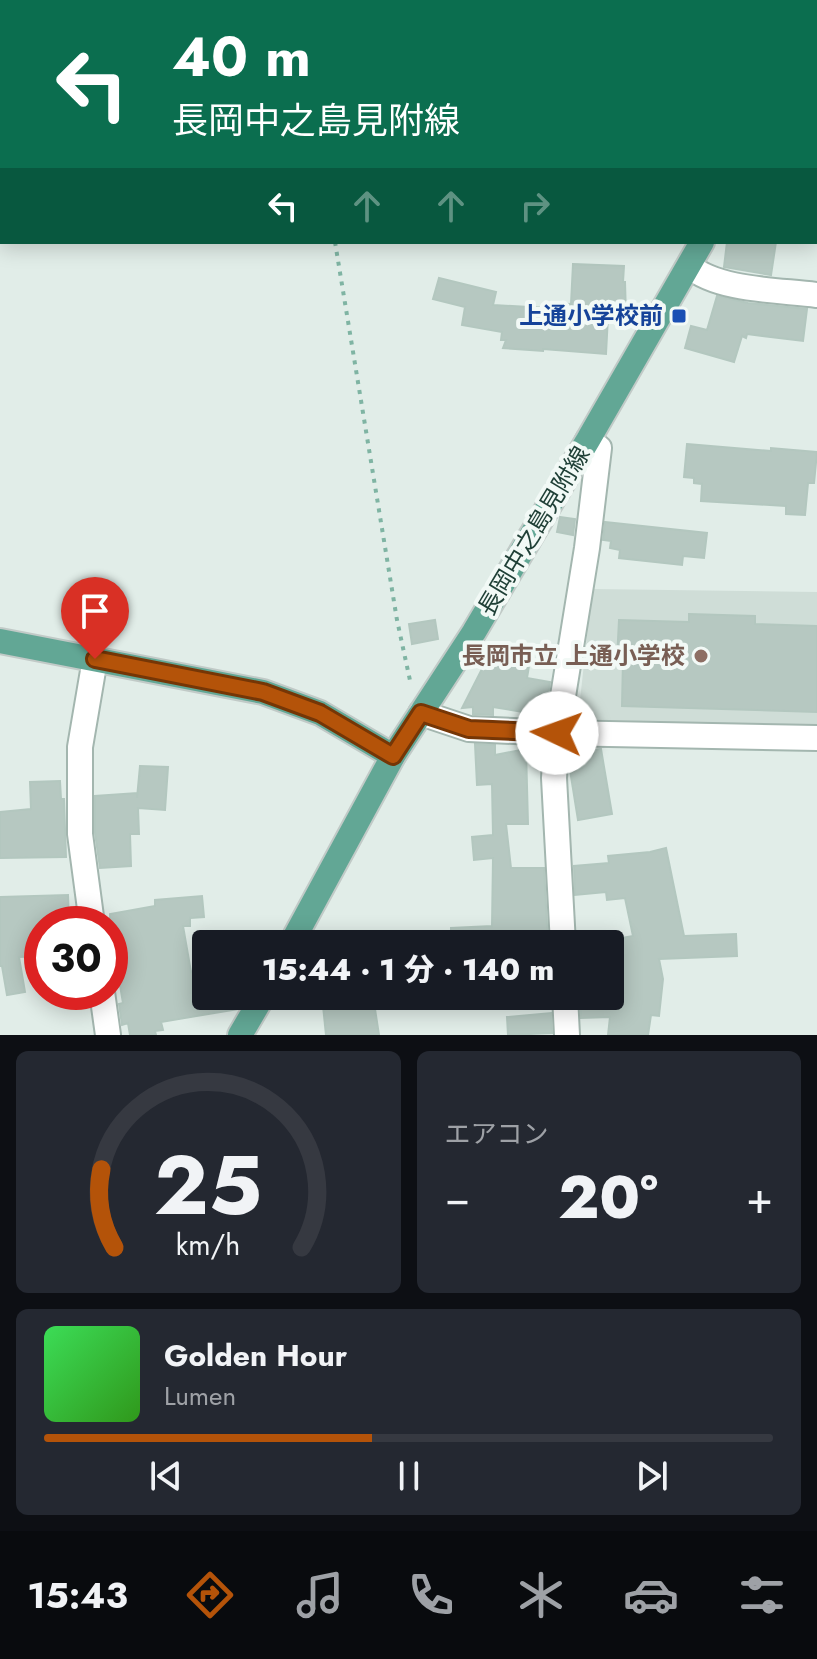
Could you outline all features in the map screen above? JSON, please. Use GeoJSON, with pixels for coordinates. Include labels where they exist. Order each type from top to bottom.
{"type":"FeatureCollection","features":[{"type":"Feature","properties":{"kind":"main road","name":"長岡中之島見附線"},"geometry":{"type":"LineString","coordinates":[[299,930],[393,756],[474,632],[701,244]]}},
{"type":"Feature","properties":{"kind":"main road"},"geometry":{"type":"LineString","coordinates":[[0,641],[263,692],[320,713],[393,756]]}},
{"type":"Feature","properties":{"kind":"main road"},"geometry":{"type":"LineString","coordinates":[[240,1035],[255,1010]]}},
{"type":"Feature","properties":{"kind":"street"},"geometry":{"type":"LineString","coordinates":[[689,266],[723,284],[817,295]]}},
{"type":"Feature","properties":{"kind":"street"},"geometry":{"type":"LineString","coordinates":[[562,930],[554,778],[557,733],[597,471],[599,448],[588,440]]}},
{"type":"Feature","properties":{"kind":"street"},"geometry":{"type":"LineString","coordinates":[[90,906],[80,834],[80,747],[95,659]]}},
{"type":"Feature","properties":{"kind":"street"},"geometry":{"type":"LineString","coordinates":[[421,713],[469,729],[817,738]]}},
{"type":"Feature","properties":{"kind":"street"},"geometry":{"type":"LineString","coordinates":[[105,1010],[108,1035]]}},
{"type":"Feature","properties":{"kind":"street"},"geometry":{"type":"LineString","coordinates":[[566,1010],[567,1035]]}},
{"type":"Feature","properties":{"kind":"path"},"geometry":{"type":"LineString","coordinates":[[335,244],[397,620],[411,687],[421,713]]}},
{"type":"Feature","properties":{"kind":"shaded area","name":"長岡市立 上通小学校"},"geometry":{"type":"Polygon","coordinates":[[[592,589],[817,592],[817,727],[578,719],[592,589]]]}},
{"type":"Feature","properties":{"kind":"building"},"geometry":{"type":"Polygon","coordinates":[[[727,244],[776,244],[771,275],[724,267],[727,244]]]}},
{"type":"Feature","properties":{"kind":"building"},"geometry":{"type":"Polygon","coordinates":[[[573,264],[624,266],[626,315],[608,316],[606,354],[503,348],[506,340],[501,340],[502,332],[462,325],[465,307],[433,299],[439,278],[496,292],[493,305],[546,308],[547,303],[571,304],[573,264]]]}},
{"type":"Feature","properties":{"kind":"building"},"geometry":{"type":"Polygon","coordinates":[[[717,296],[748,303],[807,309],[803,341],[747,334],[746,338],[742,336],[734,362],[685,348],[691,326],[707,330],[717,296]]]}},
{"type":"Feature","properties":{"kind":"building"},"geometry":{"type":"Polygon","coordinates":[[[687,444],[817,452],[814,483],[808,483],[805,515],[786,514],[786,506],[701,501],[702,484],[694,483],[694,478],[684,477],[687,444]]]}},
{"type":"Feature","properties":{"kind":"building"},"geometry":{"type":"Polygon","coordinates":[[[560,517],[575,519],[573,535],[557,532],[560,517]]]}},
{"type":"Feature","properties":{"kind":"building"},"geometry":{"type":"Polygon","coordinates":[[[605,522],[707,533],[704,558],[683,556],[682,565],[619,558],[620,550],[610,548],[611,541],[603,540],[605,522]]]}},
{"type":"Feature","properties":{"kind":"building"},"geometry":{"type":"Polygon","coordinates":[[[689,614],[755,616],[755,624],[817,626],[817,712],[622,706],[623,660],[617,660],[619,620],[689,622],[689,614]]]}},
{"type":"Feature","properties":{"kind":"building"},"geometry":{"type":"Polygon","coordinates":[[[435,620],[438,639],[412,644],[409,624],[435,620]]]}},
{"type":"Feature","properties":{"kind":"building"},"geometry":{"type":"Polygon","coordinates":[[[487,659],[529,666],[527,678],[550,682],[546,709],[527,706],[529,713],[493,707],[493,715],[473,714],[473,707],[462,708],[487,659]]]}},
{"type":"Feature","properties":{"kind":"building"},"geometry":{"type":"Polygon","coordinates":[[[475,744],[495,745],[495,755],[526,749],[528,824],[506,824],[511,868],[544,868],[547,930],[451,930],[492,926],[493,858],[474,860],[472,837],[493,835],[492,784],[477,785],[475,744]]]}},
{"type":"Feature","properties":{"kind":"building"},"geometry":{"type":"Polygon","coordinates":[[[601,749],[612,814],[578,820],[570,770],[582,768],[580,752],[601,749]]]}},
{"type":"Feature","properties":{"kind":"building"},"geometry":{"type":"Polygon","coordinates":[[[140,766],[168,767],[165,810],[138,808],[139,834],[130,834],[131,866],[100,868],[95,833],[95,796],[137,793],[137,798],[140,766]]]}},
{"type":"Feature","properties":{"kind":"building"},"geometry":{"type":"Polygon","coordinates":[[[60,781],[61,799],[64,799],[66,857],[0,858],[0,812],[31,809],[30,782],[60,781]]]}},
{"type":"Feature","properties":{"kind":"building"},"geometry":{"type":"Polygon","coordinates":[[[666,848],[684,936],[736,934],[737,956],[659,959],[663,979],[659,1016],[651,1015],[648,1035],[608,1035],[610,1017],[581,1018],[581,1010],[624,1010],[624,938],[633,936],[625,898],[607,900],[606,892],[575,895],[574,866],[609,863],[608,856],[666,848]]]}},
{"type":"Feature","properties":{"kind":"building"},"geometry":{"type":"Polygon","coordinates":[[[68,895],[68,906],[24,906],[24,957],[19,957],[24,992],[7,995],[0,966],[0,897],[68,895]]]}},
{"type":"Feature","properties":{"kind":"building"},"geometry":{"type":"Polygon","coordinates":[[[202,896],[204,917],[190,918],[190,926],[183,926],[192,972],[192,1010],[232,1010],[161,1022],[163,1030],[155,1031],[156,1035],[130,1035],[128,1023],[122,1025],[120,1010],[128,1010],[128,911],[155,906],[155,900],[202,896]]]}},
{"type":"Feature","properties":{"kind":"building"},"geometry":{"type":"Polygon","coordinates":[[[323,1010],[375,1010],[379,1035],[326,1035],[323,1010]]]}},
{"type":"Feature","properties":{"kind":"building"},"geometry":{"type":"Polygon","coordinates":[[[551,1013],[552,1033],[508,1035],[507,1017],[551,1013]]]}},
{"type":"Feature","properties":{"kind":"place","name":"上通小学校前"},"geometry":{"type":"Point","coordinates":[679,316]}},
{"type":"Feature","properties":{"kind":"place","name":"長岡市立 上通小学校"},"geometry":{"type":"Point","coordinates":[701,656]}},
{"type":"Feature","properties":{"kind":"route"},"geometry":{"type":"LineString","coordinates":[[95,659],[263,692],[320,713],[393,756],[421,713],[469,729],[557,733]]}}]}
